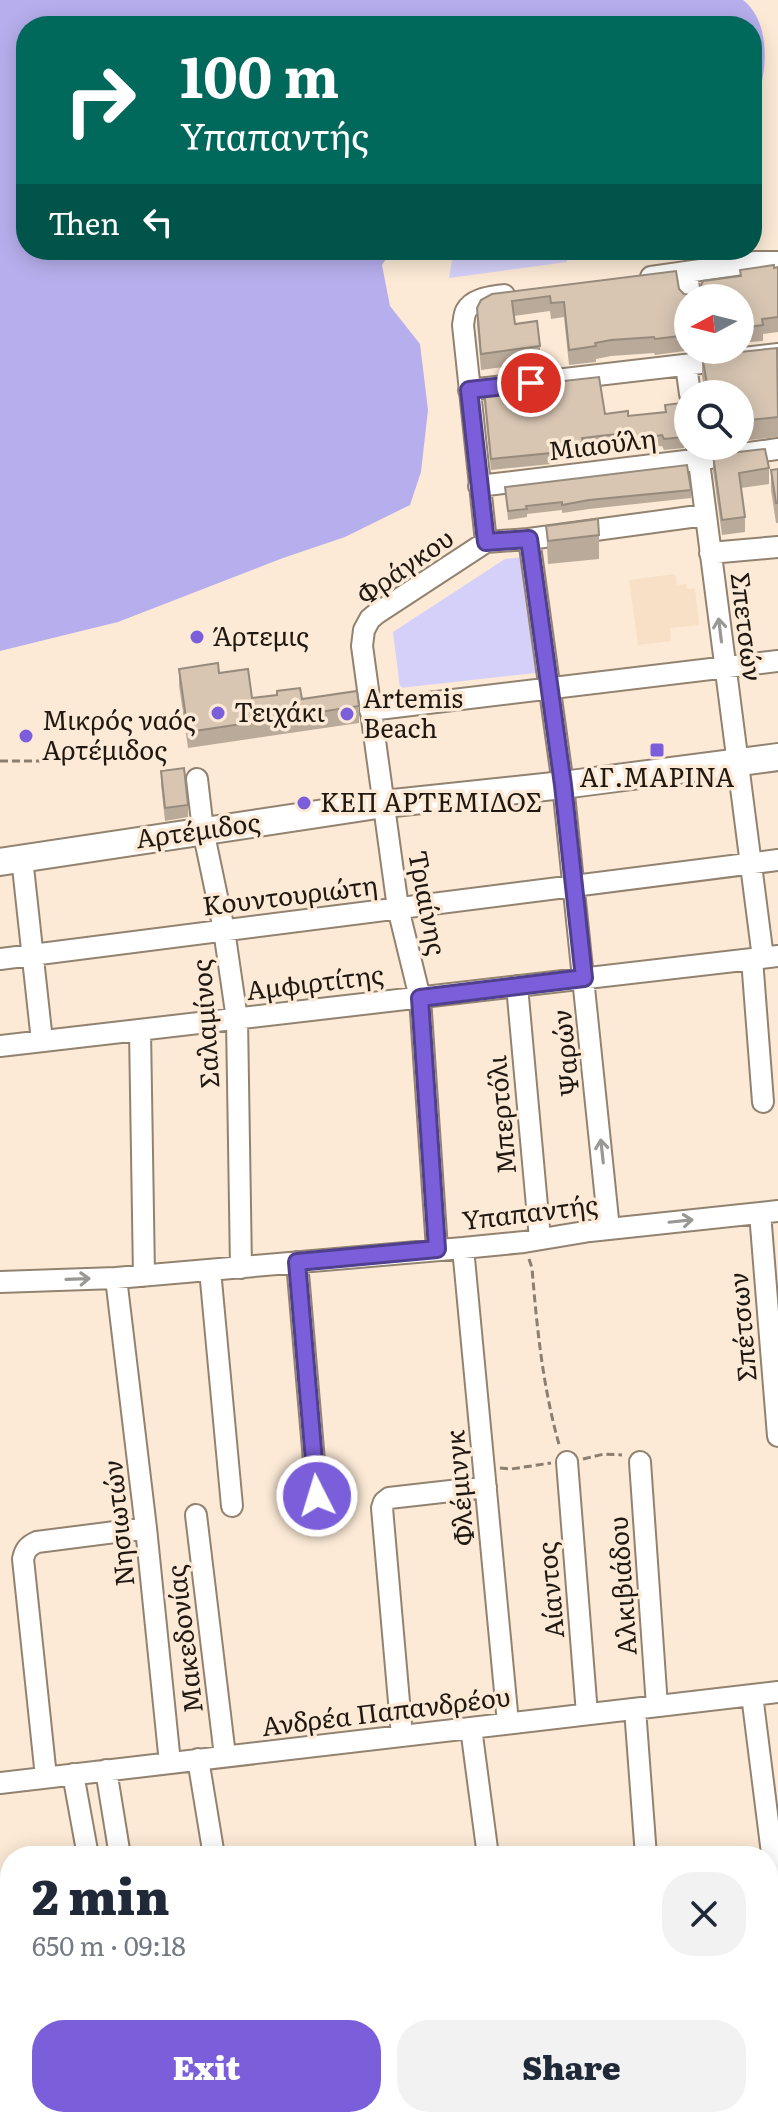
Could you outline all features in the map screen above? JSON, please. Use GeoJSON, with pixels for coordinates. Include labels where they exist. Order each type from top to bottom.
{"type":"FeatureCollection","features":[{"type":"Feature","properties":{"kind":"main road","name":"Αρτέμιδος"},"geometry":{"type":"LineString","coordinates":[[11,860],[384,804],[778,757]]}},
{"type":"Feature","properties":{"kind":"street"},"geometry":{"type":"LineString","coordinates":[[626,280],[756,262],[778,262]]}},
{"type":"Feature","properties":{"kind":"street"},"geometry":{"type":"LineString","coordinates":[[687,272],[688,284]]}},
{"type":"Feature","properties":{"kind":"street","name":"Φράγκου"},"geometry":{"type":"LineString","coordinates":[[370,710],[362,638],[370,619],[486,542],[463,325],[466,311],[476,302],[489,297],[520,294]]}},
{"type":"Feature","properties":{"kind":"street"},"geometry":{"type":"LineString","coordinates":[[754,356],[778,354]]}},
{"type":"Feature","properties":{"kind":"street"},"geometry":{"type":"LineString","coordinates":[[469,390],[674,363]]}},
{"type":"Feature","properties":{"kind":"street","name":"Μιαούλη"},"geometry":{"type":"LineString","coordinates":[[754,450],[778,449]]}},
{"type":"Feature","properties":{"kind":"street","name":"Μιαούλη"},"geometry":{"type":"LineString","coordinates":[[479,486],[674,456]]}},
{"type":"Feature","properties":{"kind":"street","name":"Σπετσών"},"geometry":{"type":"LineString","coordinates":[[698,460],[764,958],[763,1102]]}},
{"type":"Feature","properties":{"kind":"street"},"geometry":{"type":"LineString","coordinates":[[486,542],[705,515]]}},
{"type":"Feature","properties":{"kind":"street","name":"Ψαρών"},"geometry":{"type":"LineString","coordinates":[[529,539],[563,785],[609,1229]]}},
{"type":"Feature","properties":{"kind":"street"},"geometry":{"type":"LineString","coordinates":[[710,553],[778,547]]}},
{"type":"Feature","properties":{"kind":"street"},"geometry":{"type":"LineString","coordinates":[[370,710],[778,661]]}},
{"type":"Feature","properties":{"kind":"street","name":"Τριαίνης"},"geometry":{"type":"LineString","coordinates":[[370,710],[398,908],[420,998],[437,1249]]}},
{"type":"Feature","properties":{"kind":"street","name":"Σαλαμίνος"},"geometry":{"type":"LineString","coordinates":[[197,779],[203,830],[224,930],[237,1019],[241,1268]]}},
{"type":"Feature","properties":{"kind":"street"},"geometry":{"type":"LineString","coordinates":[[11,860],[34,954],[42,1041]]}},
{"type":"Feature","properties":{"kind":"street","name":"Κουντουριώτη"},"geometry":{"type":"LineString","coordinates":[[0,959],[778,860]]}},
{"type":"Feature","properties":{"kind":"street","name":"Αμφιρτίτης"},"geometry":{"type":"LineString","coordinates":[[0,1046],[764,958]]}},
{"type":"Feature","properties":{"kind":"street","name":"Μπερτόλι"},"geometry":{"type":"LineString","coordinates":[[517,986],[532,1240]]}},
{"type":"Feature","properties":{"kind":"street"},"geometry":{"type":"LineString","coordinates":[[140,1030],[144,1276]]}},
{"type":"Feature","properties":{"kind":"street","name":"Υπαπαντής"},"geometry":{"type":"LineString","coordinates":[[0,1282],[144,1276],[463,1248],[769,1212]]}},
{"type":"Feature","properties":{"kind":"street","name":"Σπέτσων"},"geometry":{"type":"LineString","coordinates":[[769,1212],[778,1436]]}},
{"type":"Feature","properties":{"kind":"street","name":"Φλέμινγκ"},"geometry":{"type":"LineString","coordinates":[[463,1248],[508,1723]]}},
{"type":"Feature","properties":{"kind":"street"},"geometry":{"type":"LineString","coordinates":[[297,1262],[317,1496]]}},
{"type":"Feature","properties":{"kind":"street"},"geometry":{"type":"LineString","coordinates":[[210,1270],[232,1506]]}},
{"type":"Feature","properties":{"kind":"street","name":"Νησιωτών"},"geometry":{"type":"LineString","coordinates":[[116,1278],[170,1763]]}},
{"type":"Feature","properties":{"kind":"street","name":"Αίαντος"},"geometry":{"type":"LineString","coordinates":[[567,1462],[587,1714]]}},
{"type":"Feature","properties":{"kind":"street","name":"Αλκιβιάδου"},"geometry":{"type":"LineString","coordinates":[[640,1462],[657,1706]]}},
{"type":"Feature","properties":{"kind":"street"},"geometry":{"type":"LineString","coordinates":[[402,1736],[382,1508],[384,1502],[389,1498],[486,1487]]}},
{"type":"Feature","properties":{"kind":"street","name":"Μακεδονίας"},"geometry":{"type":"LineString","coordinates":[[196,1515],[225,1756]]}},
{"type":"Feature","properties":{"kind":"street"},"geometry":{"type":"LineString","coordinates":[[46,1777],[24,1553],[37,1542],[146,1528]]}},
{"type":"Feature","properties":{"kind":"street","name":"Ανδρέα Παπανδρέου"},"geometry":{"type":"LineString","coordinates":[[0,1783],[778,1692]]}},
{"type":"Feature","properties":{"kind":"street"},"geometry":{"type":"LineString","coordinates":[[752,1695],[771,1846]]}},
{"type":"Feature","properties":{"kind":"street"},"geometry":{"type":"LineString","coordinates":[[635,1709],[645,1846]]}},
{"type":"Feature","properties":{"kind":"street"},"geometry":{"type":"LineString","coordinates":[[471,1728],[487,1846]]}},
{"type":"Feature","properties":{"kind":"street"},"geometry":{"type":"LineString","coordinates":[[198,1759],[212,1846]]}},
{"type":"Feature","properties":{"kind":"street"},"geometry":{"type":"LineString","coordinates":[[106,1770],[118,1846]]}},
{"type":"Feature","properties":{"kind":"street"},"geometry":{"type":"LineString","coordinates":[[73,1774],[86,1846]]}},
{"type":"Feature","properties":{"kind":"path"},"geometry":{"type":"LineString","coordinates":[[0,761],[54,761]]}},
{"type":"Feature","properties":{"kind":"path"},"geometry":{"type":"LineString","coordinates":[[532,1240],[541,1358],[550,1417],[567,1462]]}},
{"type":"Feature","properties":{"kind":"shaded area"},"geometry":{"type":"Polygon","coordinates":[[[0,0],[743,0],[753,10],[756,16],[16,16],[16,260],[385,260],[382,265],[390,306],[420,344],[428,410],[421,472],[410,505],[345,537],[118,622],[0,651],[0,0]]]}},
{"type":"Feature","properties":{"kind":"shaded area"},"geometry":{"type":"Polygon","coordinates":[[[762,34],[765,52],[762,83],[762,34]]]}},
{"type":"Feature","properties":{"kind":"shaded area"},"geometry":{"type":"Polygon","coordinates":[[[452,260],[567,260],[567,262],[449,278],[452,260]]]}},
{"type":"Feature","properties":{"kind":"shaded area"},"geometry":{"type":"Polygon","coordinates":[[[522,557],[536,673],[400,688],[393,632],[505,559],[522,557]]]}},
{"type":"Feature","properties":{"kind":"shaded area"},"geometry":{"type":"Polygon","coordinates":[[[675,574],[677,585],[686,584],[687,589],[695,588],[699,625],[670,628],[671,641],[638,645],[629,580],[675,574]]]}},
{"type":"Feature","properties":{"kind":"building"},"geometry":{"type":"Polygon","coordinates":[[[778,267],[778,317],[762,319],[763,325],[754,326],[754,284],[702,284],[703,281],[741,276],[740,270],[778,267]]]}},
{"type":"Feature","properties":{"kind":"building"},"geometry":{"type":"Polygon","coordinates":[[[676,271],[678,284],[674,284],[674,337],[611,340],[569,350],[564,302],[551,303],[550,296],[512,301],[515,324],[537,321],[540,346],[481,354],[477,308],[481,300],[492,294],[676,271]]]}},
{"type":"Feature","properties":{"kind":"building"},"geometry":{"type":"Polygon","coordinates":[[[777,348],[778,417],[754,420],[754,380],[706,380],[703,364],[754,364],[754,350],[777,348]]]}},
{"type":"Feature","properties":{"kind":"building"},"geometry":{"type":"Polygon","coordinates":[[[599,377],[605,414],[628,411],[628,416],[666,412],[665,405],[674,404],[674,438],[664,439],[662,435],[634,439],[633,432],[582,438],[583,442],[551,446],[551,453],[491,459],[484,390],[599,377]]]}},
{"type":"Feature","properties":{"kind":"building"},"geometry":{"type":"Polygon","coordinates":[[[765,449],[769,468],[739,473],[745,517],[722,520],[714,460],[754,460],[754,450],[765,449]]]}},
{"type":"Feature","properties":{"kind":"building"},"geometry":{"type":"Polygon","coordinates":[[[687,465],[691,490],[562,505],[562,502],[526,506],[527,509],[508,511],[505,487],[687,465]]]}},
{"type":"Feature","properties":{"kind":"building"},"geometry":{"type":"Polygon","coordinates":[[[778,469],[778,503],[776,503],[771,470],[778,469]]]}},
{"type":"Feature","properties":{"kind":"building"},"geometry":{"type":"Polygon","coordinates":[[[598,519],[599,535],[548,541],[546,526],[598,519]]]}},
{"type":"Feature","properties":{"kind":"building"},"geometry":{"type":"Polygon","coordinates":[[[218,663],[219,673],[248,669],[252,698],[300,688],[302,699],[357,691],[359,706],[188,732],[179,669],[218,663]]]}},
{"type":"Feature","properties":{"kind":"building"},"geometry":{"type":"Polygon","coordinates":[[[184,768],[188,805],[165,808],[161,771],[184,768]]]}},
{"type":"Feature","properties":{"kind":"place","name":"Άρτεμις"},"geometry":{"type":"Point","coordinates":[197,637]}},
{"type":"Feature","properties":{"kind":"place","name":"Τειχάκι"},"geometry":{"type":"Point","coordinates":[218,713]}},
{"type":"Feature","properties":{"kind":"place","name":"Artemis Beach"},"geometry":{"type":"Point","coordinates":[347,714]}},
{"type":"Feature","properties":{"kind":"place","name":"Μικρός ναός Αρτέμιδος"},"geometry":{"type":"Point","coordinates":[26,736]}},
{"type":"Feature","properties":{"kind":"place","name":"ΑΓ.ΜΑΡΙΝΑ"},"geometry":{"type":"Point","coordinates":[657,750]}},
{"type":"Feature","properties":{"kind":"place","name":"ΚΕΠ ΑΡΤΕΜΙΔΟΣ"},"geometry":{"type":"Point","coordinates":[304,803]}},
{"type":"Feature","properties":{"kind":"route"},"geometry":{"type":"LineString","coordinates":[[317,1496],[297,1262],[437,1249],[420,998],[584,978],[563,785],[529,539],[486,542],[469,390],[531,383]]}}]}
